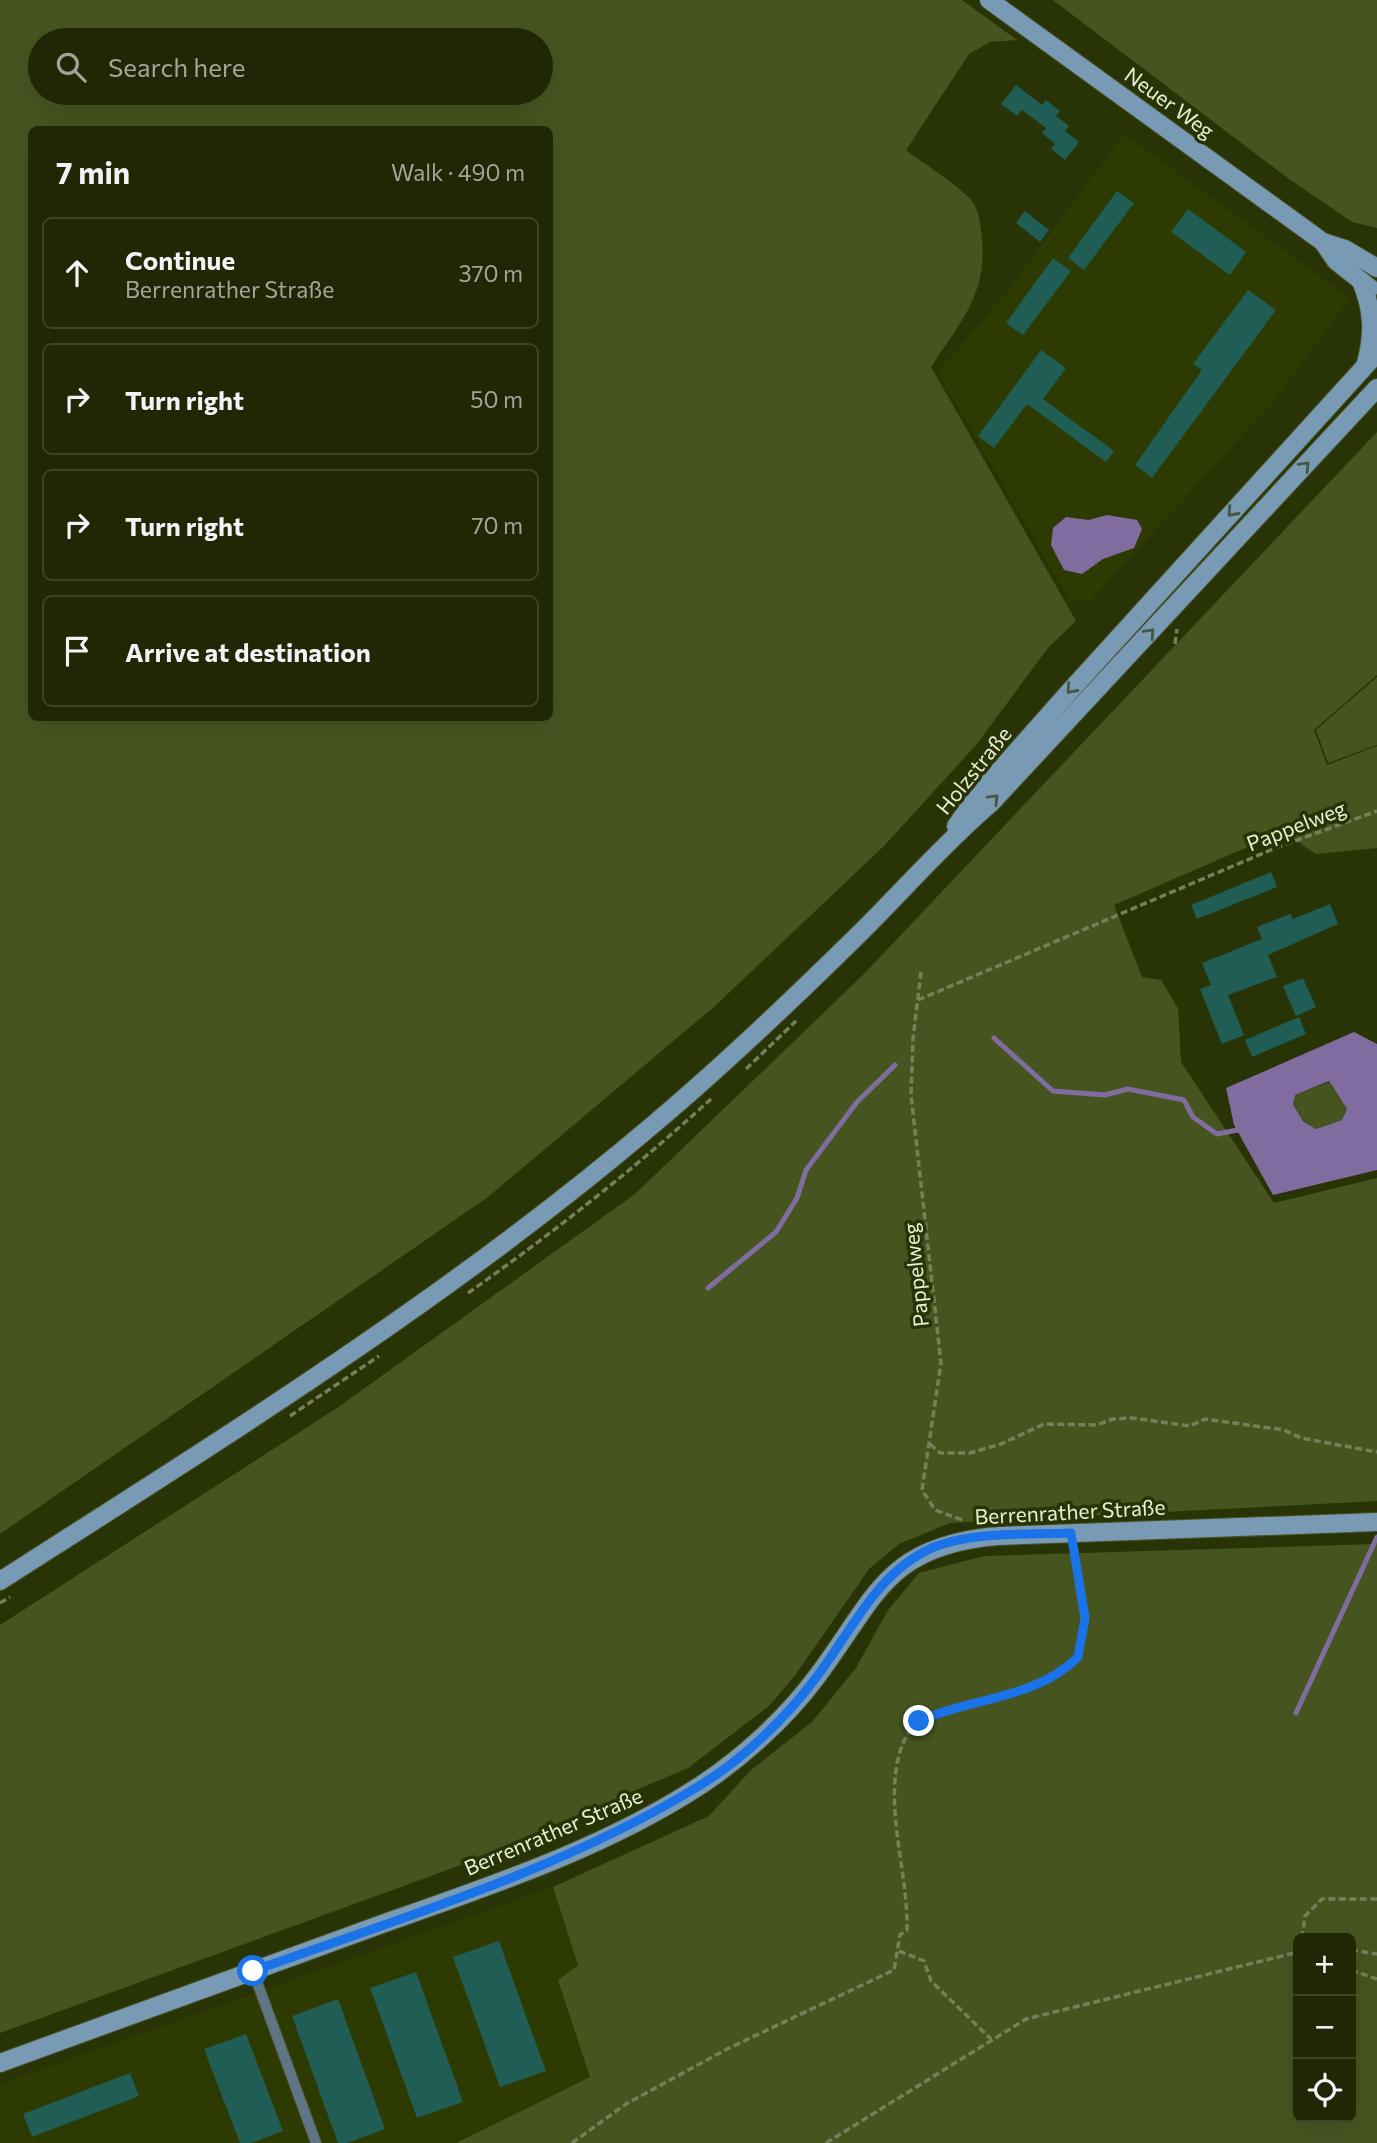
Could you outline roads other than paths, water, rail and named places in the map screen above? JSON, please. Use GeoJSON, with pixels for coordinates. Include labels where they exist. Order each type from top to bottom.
{"type":"FeatureCollection","features":[{"type":"Feature","properties":{"kind":"main road","name":"Neuer Weg"},"geometry":{"type":"LineString","coordinates":[[989,0],[1323,242],[1345,249],[1373,264]]}},
{"type":"Feature","properties":{"kind":"main road","name":"Neuer Weg"},"geometry":{"type":"LineString","coordinates":[[1323,242],[1336,261],[1377,294]]}},
{"type":"Feature","properties":{"kind":"main road"},"geometry":{"type":"LineString","coordinates":[[1361,281],[1368,299],[1373,329],[1371,359]]}},
{"type":"Feature","properties":{"kind":"main road","name":"Holzstraße"},"geometry":{"type":"LineString","coordinates":[[944,844],[984,787],[1371,359]]}},
{"type":"Feature","properties":{"kind":"main road","name":"Holzstraße"},"geometry":{"type":"LineString","coordinates":[[944,844],[991,803],[1377,388]]}},
{"type":"Feature","properties":{"kind":"main road"},"geometry":{"type":"LineString","coordinates":[[0,1581],[332,1367],[554,1207],[742,1046],[858,935],[944,844]]}},
{"type":"Feature","properties":{"kind":"main road","name":"Berrenrather Straße"},"geometry":{"type":"LineString","coordinates":[[0,2063],[442,1903],[643,1820],[702,1784],[764,1735],[815,1680],[884,1581],[906,1562],[935,1547],[962,1539],[1377,1522]]}},
{"type":"Feature","properties":{"kind":"lane"},"geometry":{"type":"LineString","coordinates":[[253,1971],[316,2143]]}},
{"type":"Feature","properties":{"kind":"waterway"},"geometry":{"type":"LineString","coordinates":[[994,1038],[1053,1091],[1105,1095],[1128,1089],[1184,1100],[1193,1117],[1217,1134],[1243,1129]]}},
{"type":"Feature","properties":{"kind":"waterway"},"geometry":{"type":"LineString","coordinates":[[708,1288],[776,1232],[797,1198],[806,1170],[857,1102],[895,1065]]}},
{"type":"Feature","properties":{"kind":"waterway"},"geometry":{"type":"LineString","coordinates":[[1296,1713],[1377,1537]]}}]}
